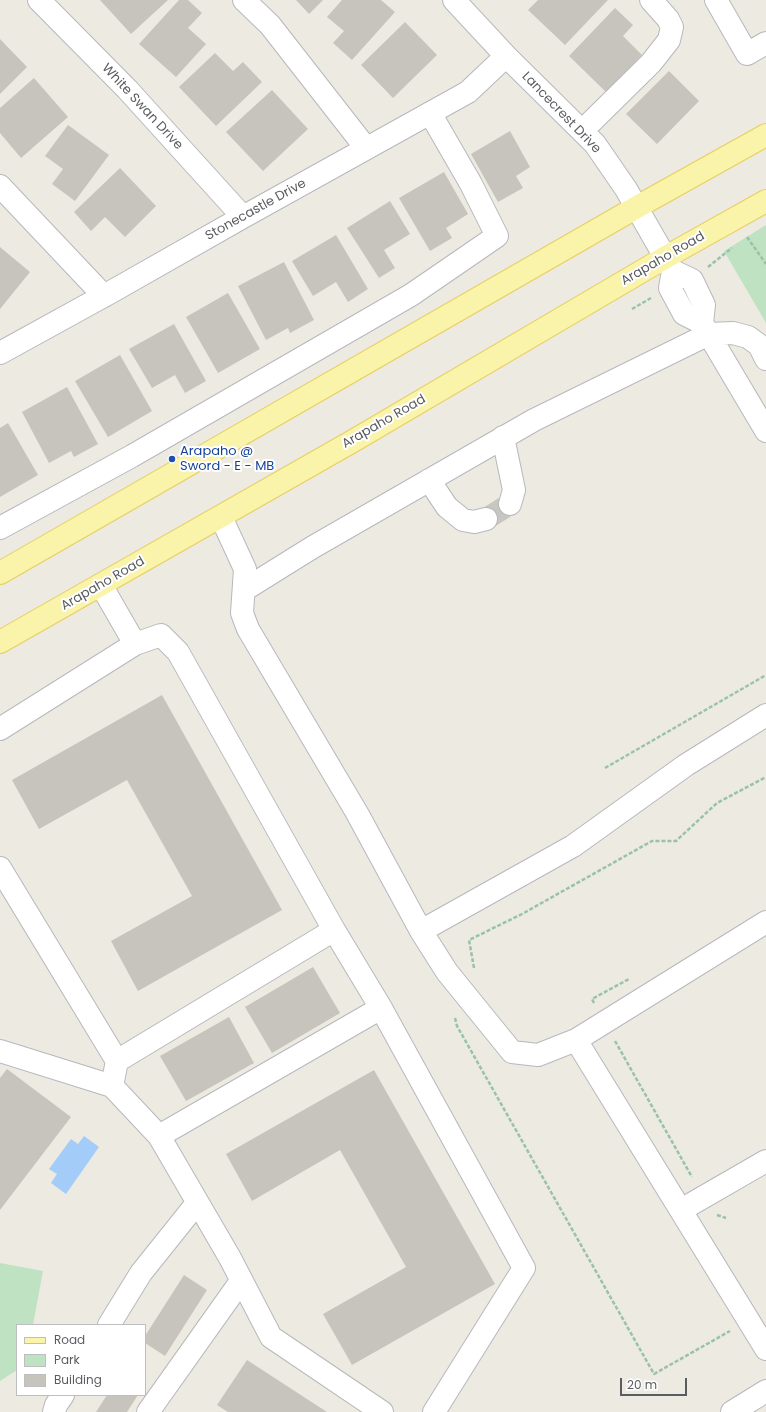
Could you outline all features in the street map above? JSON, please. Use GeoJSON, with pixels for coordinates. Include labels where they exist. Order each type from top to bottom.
{"type":"FeatureCollection","features":[{"type":"Feature","properties":{"kind":"main road"},"geometry":{"type":"LineString","coordinates":[[0,573],[637,207],[766,135]]}},
{"type":"Feature","properties":{"kind":"main road","name":"Arapaho Road"},"geometry":{"type":"LineString","coordinates":[[0,642],[670,264],[766,201]]}},
{"type":"Feature","properties":{"kind":"street","name":"White Swan Drive"},"geometry":{"type":"LineString","coordinates":[[39,0],[127,89],[242,217]]}},
{"type":"Feature","properties":{"kind":"street"},"geometry":{"type":"LineString","coordinates":[[244,0],[270,25],[366,148]]}},
{"type":"Feature","properties":{"kind":"street","name":"Lancecrest Drive"},"geometry":{"type":"LineString","coordinates":[[454,0],[506,56],[595,144],[626,189],[670,264]]}},
{"type":"Feature","properties":{"kind":"street"},"geometry":{"type":"LineString","coordinates":[[582,131],[651,63],[669,40],[672,27],[668,19],[651,0]]}},
{"type":"Feature","properties":{"kind":"street"},"geometry":{"type":"LineString","coordinates":[[716,0],[747,54],[766,44]]}},
{"type":"Feature","properties":{"kind":"street","name":"Stonecastle Drive"},"geometry":{"type":"LineString","coordinates":[[0,353],[468,92],[506,56]]}},
{"type":"Feature","properties":{"kind":"street"},"geometry":{"type":"LineString","coordinates":[[0,528],[132,456],[411,295],[497,236],[471,184],[430,113]]}},
{"type":"Feature","properties":{"kind":"street"},"geometry":{"type":"LineString","coordinates":[[0,186],[104,296]]}},
{"type":"Feature","properties":{"kind":"street"},"geometry":{"type":"LineString","coordinates":[[670,264],[692,280],[704,305],[706,329],[766,431]]}},
{"type":"Feature","properties":{"kind":"street"},"geometry":{"type":"LineString","coordinates":[[244,590],[313,547],[534,420],[706,329],[733,332],[748,337],[758,345],[766,359]]}},
{"type":"Feature","properties":{"kind":"street"},"geometry":{"type":"LineString","coordinates":[[503,438],[514,490],[510,504]]}},
{"type":"Feature","properties":{"kind":"street"},"geometry":{"type":"LineString","coordinates":[[429,480],[447,507],[463,520],[474,522],[486,519]]}},
{"type":"Feature","properties":{"kind":"street"},"geometry":{"type":"LineString","coordinates":[[220,517],[245,569],[242,613],[248,629],[357,813],[421,931],[446,972],[512,1052],[538,1055],[576,1040],[766,922]]}},
{"type":"Feature","properties":{"kind":"street"},"geometry":{"type":"LineString","coordinates":[[101,585],[135,644]]}},
{"type":"Feature","properties":{"kind":"street"},"geometry":{"type":"LineString","coordinates":[[0,729],[135,644],[161,635],[178,652],[334,930],[381,1008],[524,1268],[434,1412]]}},
{"type":"Feature","properties":{"kind":"street"},"geometry":{"type":"LineString","coordinates":[[421,931],[573,846],[686,764],[766,715]]}},
{"type":"Feature","properties":{"kind":"street"},"geometry":{"type":"LineString","coordinates":[[0,868],[117,1061],[112,1086]]}},
{"type":"Feature","properties":{"kind":"street"},"geometry":{"type":"LineString","coordinates":[[117,1061],[334,930]]}},
{"type":"Feature","properties":{"kind":"street"},"geometry":{"type":"LineString","coordinates":[[159,1136],[381,1008]]}},
{"type":"Feature","properties":{"kind":"street"},"geometry":{"type":"LineString","coordinates":[[576,1040],[766,1349]]}},
{"type":"Feature","properties":{"kind":"street"},"geometry":{"type":"LineString","coordinates":[[0,1051],[112,1086],[159,1136],[230,1258],[271,1337],[382,1412]]}},
{"type":"Feature","properties":{"kind":"street"},"geometry":{"type":"LineString","coordinates":[[681,1210],[766,1160]]}},
{"type":"Feature","properties":{"kind":"street"},"geometry":{"type":"LineString","coordinates":[[109,1324],[141,1273],[197,1203]]}},
{"type":"Feature","properties":{"kind":"street"},"geometry":{"type":"LineString","coordinates":[[148,1412],[241,1281]]}},
{"type":"Feature","properties":{"kind":"street"},"geometry":{"type":"LineString","coordinates":[[732,1412],[766,1391]]}},
{"type":"Feature","properties":{"kind":"street"},"geometry":{"type":"LineString","coordinates":[[54,1412],[56,1405],[62,1396]]}},
{"type":"Feature","properties":{"kind":"path"},"geometry":{"type":"LineString","coordinates":[[605,768],[766,675]]}},
{"type":"Feature","properties":{"kind":"path"},"geometry":{"type":"LineString","coordinates":[[633,976],[592,1000],[704,1196],[716,1214],[726,1218]]}},
{"type":"Feature","properties":{"kind":"green space"},"geometry":{"type":"Polygon","coordinates":[[[766,225],[766,323],[724,251],[766,225]]]}},
{"type":"Feature","properties":{"kind":"green space"},"geometry":{"type":"Polygon","coordinates":[[[0,1263],[43,1271],[33,1324],[16,1324],[16,1371],[0,1381],[0,1263]]]}},
{"type":"Feature","properties":{"kind":"water"},"geometry":{"type":"Polygon","coordinates":[[[84,1136],[99,1147],[66,1194],[51,1183],[57,1174],[49,1169],[71,1139],[78,1144],[84,1136]]]}},
{"type":"Feature","properties":{"kind":"building"},"geometry":{"type":"Polygon","coordinates":[[[100,0],[168,0],[131,34],[100,0]]]}},
{"type":"Feature","properties":{"kind":"building"},"geometry":{"type":"Polygon","coordinates":[[[179,0],[188,0],[202,13],[188,28],[206,44],[176,77],[139,44],[179,0]]]}},
{"type":"Feature","properties":{"kind":"building"},"geometry":{"type":"Polygon","coordinates":[[[296,0],[323,0],[309,14],[296,0]]]}},
{"type":"Feature","properties":{"kind":"building"},"geometry":{"type":"Polygon","coordinates":[[[342,0],[381,0],[395,12],[352,60],[333,43],[344,31],[327,17],[342,0]]]}},
{"type":"Feature","properties":{"kind":"building"},"geometry":{"type":"Polygon","coordinates":[[[538,0],[608,0],[565,45],[528,10],[538,0]]]}},
{"type":"Feature","properties":{"kind":"building"},"geometry":{"type":"Polygon","coordinates":[[[615,8],[633,25],[623,36],[642,55],[606,92],[569,56],[615,8]]]}},
{"type":"Feature","properties":{"kind":"building"},"geometry":{"type":"Polygon","coordinates":[[[405,22],[437,55],[393,98],[361,65],[405,22]]]}},
{"type":"Feature","properties":{"kind":"building"},"geometry":{"type":"Polygon","coordinates":[[[0,39],[27,67],[0,94],[0,39]]]}},
{"type":"Feature","properties":{"kind":"building"},"geometry":{"type":"Polygon","coordinates":[[[215,53],[233,71],[243,62],[262,82],[216,126],[179,87],[215,53]]]}},
{"type":"Feature","properties":{"kind":"building"},"geometry":{"type":"Polygon","coordinates":[[[669,71],[699,101],[657,144],[626,114],[669,71]]]}},
{"type":"Feature","properties":{"kind":"building"},"geometry":{"type":"Polygon","coordinates":[[[34,78],[68,117],[21,158],[0,133],[0,108],[34,78]]]}},
{"type":"Feature","properties":{"kind":"building"},"geometry":{"type":"Polygon","coordinates":[[[272,90],[308,129],[263,171],[226,132],[272,90]]]}},
{"type":"Feature","properties":{"kind":"building"},"geometry":{"type":"Polygon","coordinates":[[[68,125],[109,155],[75,201],[52,184],[63,169],[45,156],[68,125]]]}},
{"type":"Feature","properties":{"kind":"building"},"geometry":{"type":"Polygon","coordinates":[[[510,131],[530,167],[516,176],[523,188],[498,202],[471,154],[510,131]]]}},
{"type":"Feature","properties":{"kind":"building"},"geometry":{"type":"Polygon","coordinates":[[[120,168],[156,206],[125,237],[105,217],[91,231],[74,212],[120,168]]]}},
{"type":"Feature","properties":{"kind":"building"},"geometry":{"type":"Polygon","coordinates":[[[444,172],[468,214],[446,228],[452,238],[430,251],[399,198],[444,172]]]}},
{"type":"Feature","properties":{"kind":"building"},"geometry":{"type":"Polygon","coordinates":[[[390,201],[410,234],[384,250],[395,268],[379,278],[347,228],[390,201]]]}},
{"type":"Feature","properties":{"kind":"building"},"geometry":{"type":"Polygon","coordinates":[[[336,235],[368,289],[348,302],[336,282],[313,296],[292,261],[336,235]]]}},
{"type":"Feature","properties":{"kind":"building"},"geometry":{"type":"Polygon","coordinates":[[[0,247],[30,272],[0,309],[0,247]]]}},
{"type":"Feature","properties":{"kind":"building"},"geometry":{"type":"Polygon","coordinates":[[[284,262],[314,320],[290,333],[288,328],[266,340],[238,286],[284,262]]]}},
{"type":"Feature","properties":{"kind":"building"},"geometry":{"type":"Polygon","coordinates":[[[228,293],[260,349],[218,373],[186,317],[228,293]]]}},
{"type":"Feature","properties":{"kind":"building"},"geometry":{"type":"Polygon","coordinates":[[[174,324],[206,381],[185,393],[175,375],[152,388],[129,349],[174,324]]]}},
{"type":"Feature","properties":{"kind":"building"},"geometry":{"type":"Polygon","coordinates":[[[120,355],[152,411],[108,437],[75,381],[120,355]]]}},
{"type":"Feature","properties":{"kind":"building"},"geometry":{"type":"Polygon","coordinates":[[[67,387],[98,444],[74,457],[71,451],[49,463],[22,412],[67,387]]]}},
{"type":"Feature","properties":{"kind":"building"},"geometry":{"type":"Polygon","coordinates":[[[8,423],[38,475],[0,497],[0,428],[8,423]]]}},
{"type":"Feature","properties":{"kind":"building"},"geometry":{"type":"Polygon","coordinates":[[[162,695],[282,910],[138,991],[111,941],[192,896],[127,780],[39,829],[12,780],[162,695]]]}},
{"type":"Feature","properties":{"kind":"building"},"geometry":{"type":"Polygon","coordinates":[[[313,967],[340,1013],[272,1053],[245,1007],[313,967]]]}},
{"type":"Feature","properties":{"kind":"building"},"geometry":{"type":"Polygon","coordinates":[[[229,1017],[254,1063],[186,1101],[160,1056],[229,1017]]]}},
{"type":"Feature","properties":{"kind":"building"},"geometry":{"type":"Polygon","coordinates":[[[7,1069],[71,1117],[0,1210],[0,1078],[7,1069]]]}},
{"type":"Feature","properties":{"kind":"building"},"geometry":{"type":"Polygon","coordinates":[[[374,1070],[495,1284],[352,1365],[323,1314],[406,1267],[340,1150],[252,1201],[226,1154],[374,1070]]]}},
{"type":"Feature","properties":{"kind":"building"},"geometry":{"type":"Polygon","coordinates":[[[184,1275],[207,1290],[165,1356],[146,1344],[146,1334],[184,1275]]]}},
{"type":"Feature","properties":{"kind":"building"},"geometry":{"type":"Polygon","coordinates":[[[247,1360],[327,1412],[228,1412],[217,1405],[247,1360]]]}},
{"type":"Feature","properties":{"kind":"building"},"geometry":{"type":"Polygon","coordinates":[[[106,1396],[137,1396],[127,1412],[96,1412],[106,1396]]]}},
{"type":"Feature","properties":{"kind":"tunnel"},"geometry":{"type":"LineString","coordinates":[[486,519],[510,504]]}},
{"type":"Feature","properties":{"kind":"place","name":"Arapaho @ Sword - E - MB"},"geometry":{"type":"Point","coordinates":[172,459]}}]}
